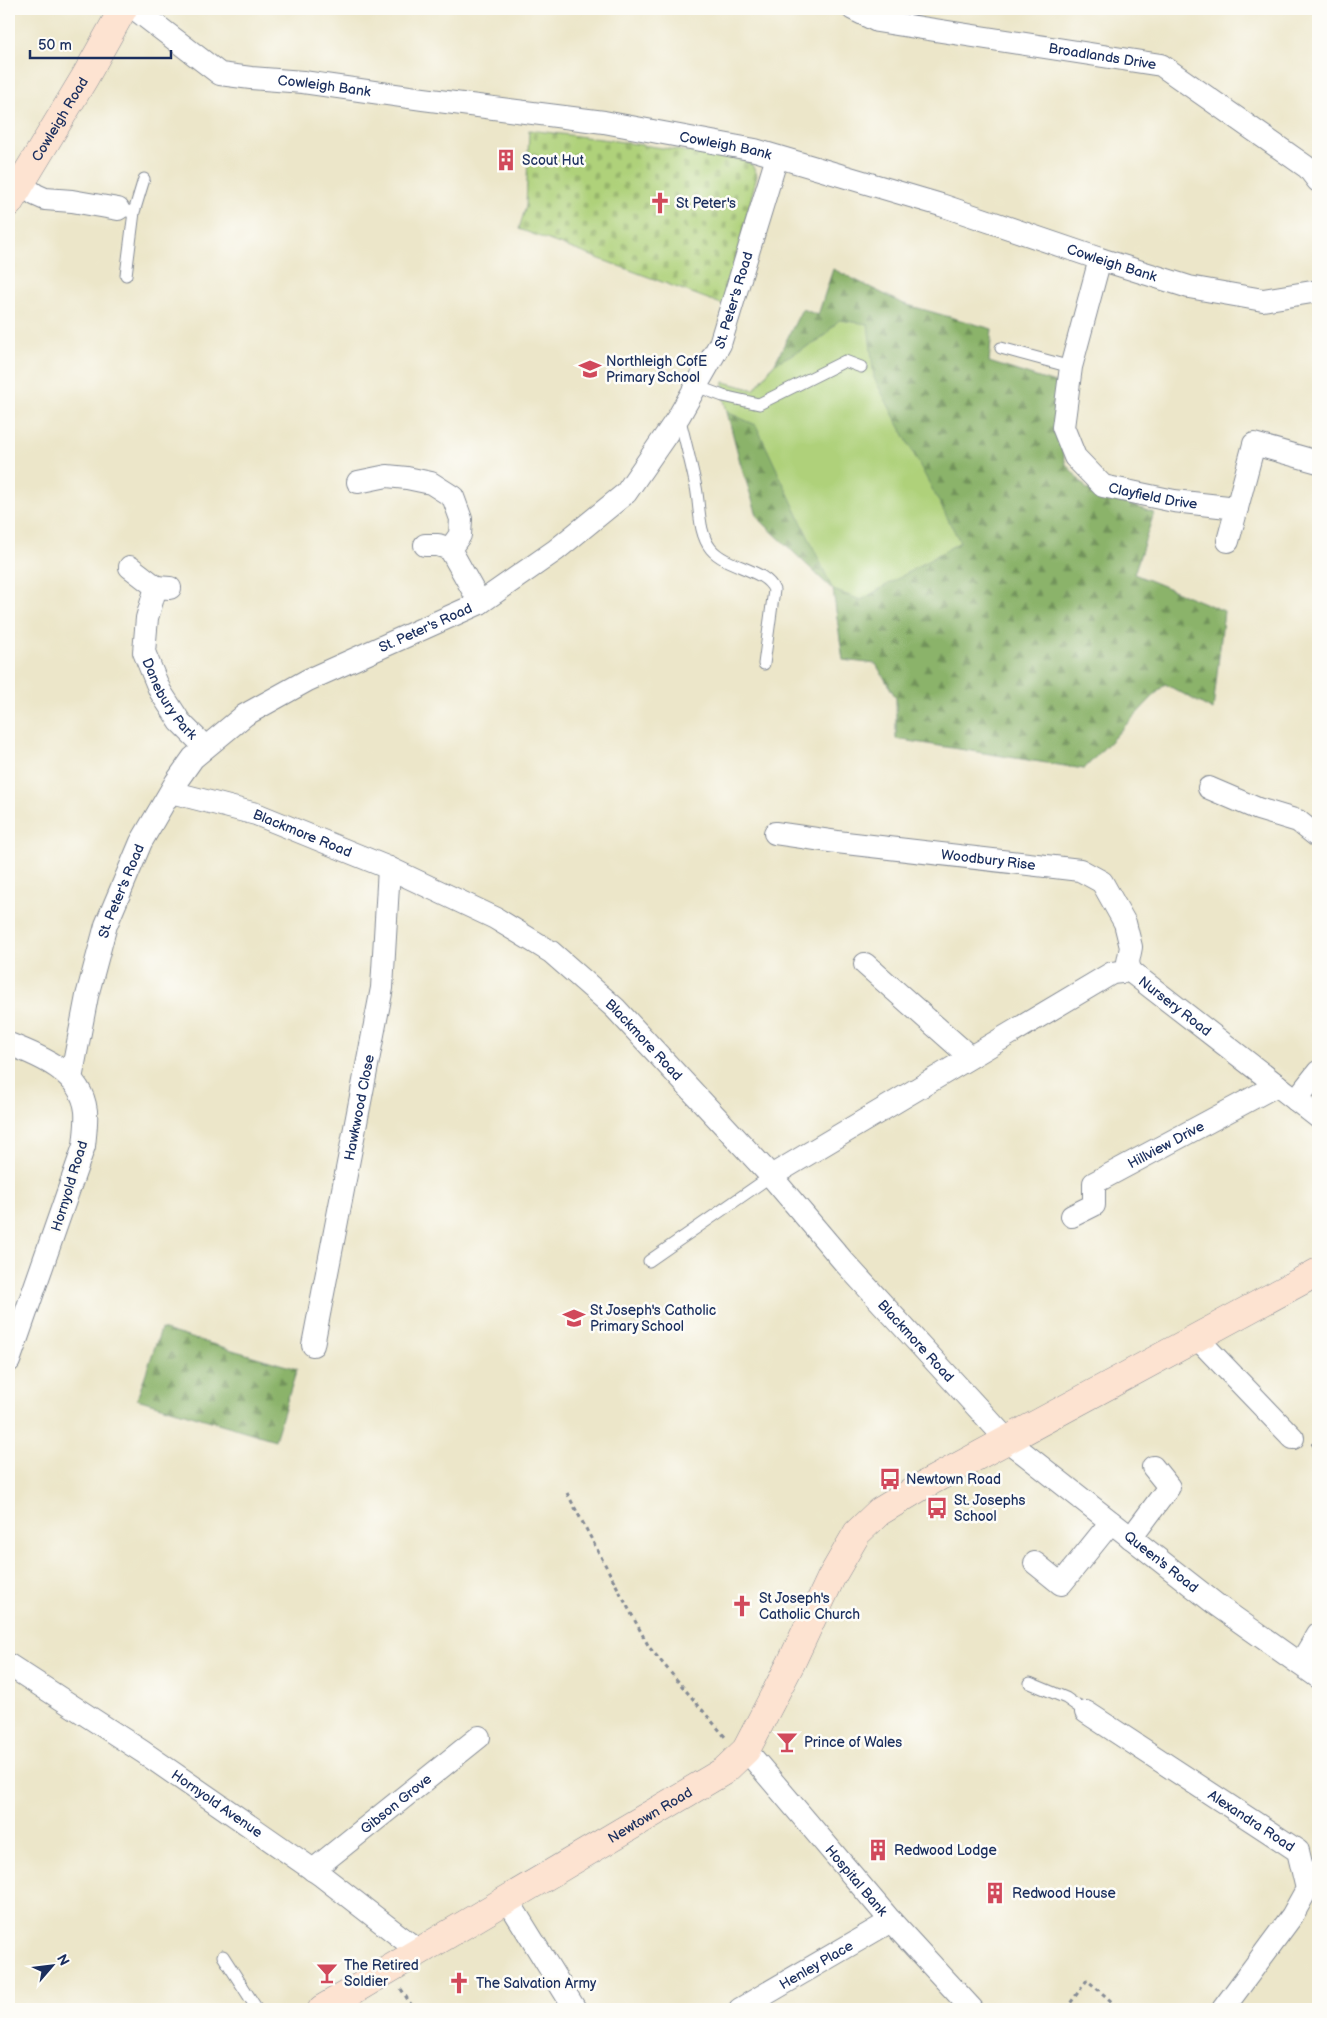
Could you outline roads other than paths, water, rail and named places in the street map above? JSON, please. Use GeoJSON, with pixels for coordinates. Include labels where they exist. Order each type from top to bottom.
{"type":"FeatureCollection","features":[{"type":"Feature","properties":{"kind":"main road","name":"Cowleigh Road"},"geometry":{"type":"LineString","coordinates":[[14,193],[86,77],[124,9]]}},
{"type":"Feature","properties":{"kind":"main road","name":"Newtown Road"},"geometry":{"type":"LineString","coordinates":[[322,2009],[724,1771],[743,1752],[792,1661],[831,1578],[845,1540],[858,1533],[879,1512],[922,1486],[1318,1272]]}},
{"type":"Feature","properties":{"kind":"street","name":"Cowleigh Bank"},"geometry":{"type":"LineString","coordinates":[[135,9],[220,74],[303,82],[604,122],[755,150],[941,205],[1100,259],[1190,287],[1263,300],[1318,291]]}},
{"type":"Feature","properties":{"kind":"street","name":"Broadlands Drive"},"geometry":{"type":"LineString","coordinates":[[853,9],[877,21],[1162,65],[1308,168],[1318,181]]}},
{"type":"Feature","properties":{"kind":"street","name":"St. Peter's Road"},"geometry":{"type":"LineString","coordinates":[[71,1079],[87,996],[106,925],[141,842],[193,758],[246,715],[308,680],[480,603],[556,550],[626,493],[679,416],[720,344],[777,157]]}},
{"type":"Feature","properties":{"kind":"street"},"geometry":{"type":"LineString","coordinates":[[14,193],[126,210]]}},
{"type":"Feature","properties":{"kind":"street","name":"Clayfield Drive"},"geometry":{"type":"LineString","coordinates":[[1100,259],[1071,368],[1063,426],[1075,457],[1103,486],[1174,501],[1237,508]]}},
{"type":"Feature","properties":{"kind":"street"},"geometry":{"type":"LineString","coordinates":[[1228,541],[1254,444],[1318,462]]}},
{"type":"Feature","properties":{"kind":"street"},"geometry":{"type":"LineString","coordinates":[[358,482],[387,476],[407,478],[431,483],[453,497],[460,519],[460,535],[450,549]]}},
{"type":"Feature","properties":{"kind":"street"},"geometry":{"type":"LineString","coordinates":[[425,546],[438,545],[450,549],[480,603]]}},
{"type":"Feature","properties":{"kind":"street","name":"Danebury Park"},"geometry":{"type":"LineString","coordinates":[[130,567],[163,587],[147,618],[144,652],[160,690],[180,722],[206,747]]}},
{"type":"Feature","properties":{"kind":"street"},"geometry":{"type":"LineString","coordinates":[[1209,788],[1258,810],[1298,821],[1318,837]]}},
{"type":"Feature","properties":{"kind":"street","name":"Blackmore Road"},"geometry":{"type":"LineString","coordinates":[[171,792],[256,814],[389,868],[495,918],[551,952],[615,1008],[770,1176],[844,1262],[1008,1441]]}},
{"type":"Feature","properties":{"kind":"street","name":"Woodbury Rise"},"geometry":{"type":"LineString","coordinates":[[775,833],[1080,870],[1102,882],[1122,917],[1131,948],[1128,962],[1130,971]]}},
{"type":"Feature","properties":{"kind":"street","name":"Hawkwood Close"},"geometry":{"type":"LineString","coordinates":[[313,1345],[382,988],[389,868]]}},
{"type":"Feature","properties":{"kind":"street"},"geometry":{"type":"LineString","coordinates":[[865,964],[970,1057]]}},
{"type":"Feature","properties":{"kind":"street","name":"Nursery Road"},"geometry":{"type":"LineString","coordinates":[[770,1176],[1112,973],[1130,971],[1318,1118]]}},
{"type":"Feature","properties":{"kind":"street","name":"Hornyold Road"},"geometry":{"type":"LineString","coordinates":[[9,1044],[35,1054],[67,1074],[80,1091],[86,1111],[84,1146],[9,1361]]}},
{"type":"Feature","properties":{"kind":"street"},"geometry":{"type":"LineString","coordinates":[[1296,1100],[1318,1072]]}},
{"type":"Feature","properties":{"kind":"street","name":"Hillview Drive"},"geometry":{"type":"LineString","coordinates":[[1072,1216],[1094,1205],[1094,1183],[1277,1085]]}},
{"type":"Feature","properties":{"kind":"street"},"geometry":{"type":"LineString","coordinates":[[1196,1338],[1293,1438]]}},
{"type":"Feature","properties":{"kind":"street","name":"Queen's Road"},"geometry":{"type":"LineString","coordinates":[[1008,1441],[1218,1606],[1318,1676]]}},
{"type":"Feature","properties":{"kind":"street"},"geometry":{"type":"LineString","coordinates":[[1131,1538],[1177,1493],[1153,1467]]}},
{"type":"Feature","properties":{"kind":"street"},"geometry":{"type":"LineString","coordinates":[[1035,1563],[1061,1584],[1110,1522]]}},
{"type":"Feature","properties":{"kind":"street"},"geometry":{"type":"LineString","coordinates":[[1300,1664],[1318,1634]]}},
{"type":"Feature","properties":{"kind":"street","name":"Hornyold Avenue"},"geometry":{"type":"LineString","coordinates":[[9,1665],[143,1752],[313,1870],[411,1945],[416,1952]]}},
{"type":"Feature","properties":{"kind":"street","name":"Alexandra Road"},"geometry":{"type":"LineString","coordinates":[[1091,1722],[1298,1851],[1307,1889],[1292,1916],[1227,2008]]}},
{"type":"Feature","properties":{"kind":"street","name":"Gibson Grove"},"geometry":{"type":"LineString","coordinates":[[313,1870],[478,1737]]}},
{"type":"Feature","properties":{"kind":"street","name":"Hospital Bank"},"geometry":{"type":"LineString","coordinates":[[743,1752],[891,1921],[972,2009]]}},
{"type":"Feature","properties":{"kind":"street"},"geometry":{"type":"LineString","coordinates":[[507,1899],[575,2009]]}},
{"type":"Feature","properties":{"kind":"street","name":"Henley Place"},"geometry":{"type":"LineString","coordinates":[[740,2009],[891,1921]]}},
{"type":"Feature","properties":{"kind":"lane"},"geometry":{"type":"LineString","coordinates":[[126,275],[126,210],[144,179]]}},
{"type":"Feature","properties":{"kind":"lane"},"geometry":{"type":"LineString","coordinates":[[1001,348],[1071,368]]}},
{"type":"Feature","properties":{"kind":"lane"},"geometry":{"type":"LineString","coordinates":[[696,386],[723,396],[759,404],[845,361],[861,367]]}},
{"type":"Feature","properties":{"kind":"lane"},"geometry":{"type":"LineString","coordinates":[[679,416],[706,541],[718,556],[762,577],[768,581],[774,590],[764,664]]}},
{"type":"Feature","properties":{"kind":"lane"},"geometry":{"type":"LineString","coordinates":[[649,1261],[770,1176]]}},
{"type":"Feature","properties":{"kind":"lane"},"geometry":{"type":"LineString","coordinates":[[1030,1683],[1066,1698],[1091,1722]]}},
{"type":"Feature","properties":{"kind":"lane"},"geometry":{"type":"LineString","coordinates":[[223,1956],[257,2009]]}},
{"type":"Feature","properties":{"kind":"place","name":"Scout Hut"},"geometry":{"type":"Point","coordinates":[506,160]}},
{"type":"Feature","properties":{"kind":"place","name":"St Peter's"},"geometry":{"type":"Point","coordinates":[660,203]}},
{"type":"Feature","properties":{"kind":"place","name":"Northleigh CofE Primary School"},"geometry":{"type":"Point","coordinates":[590,369]}},
{"type":"Feature","properties":{"kind":"place","name":"St Joseph's Catholic Primary School"},"geometry":{"type":"Point","coordinates":[574,1318]}},
{"type":"Feature","properties":{"kind":"place","name":"Newtown Road"},"geometry":{"type":"Point","coordinates":[890,1479]}},
{"type":"Feature","properties":{"kind":"place","name":"St. Josephs School"},"geometry":{"type":"Point","coordinates":[937,1508]}},
{"type":"Feature","properties":{"kind":"place","name":"St Joseph's Catholic Church"},"geometry":{"type":"Point","coordinates":[742,1606]}},
{"type":"Feature","properties":{"kind":"place","name":"Prince of Wales"},"geometry":{"type":"Point","coordinates":[787,1742]}},
{"type":"Feature","properties":{"kind":"place","name":"Redwood Lodge"},"geometry":{"type":"Point","coordinates":[878,1850]}},
{"type":"Feature","properties":{"kind":"place","name":"Redwood House"},"geometry":{"type":"Point","coordinates":[995,1893]}},
{"type":"Feature","properties":{"kind":"place","name":"The Retired Soldier"},"geometry":{"type":"Point","coordinates":[327,1973]}},
{"type":"Feature","properties":{"kind":"place","name":"The Salvation Army"},"geometry":{"type":"Point","coordinates":[459,1983]}}]}
